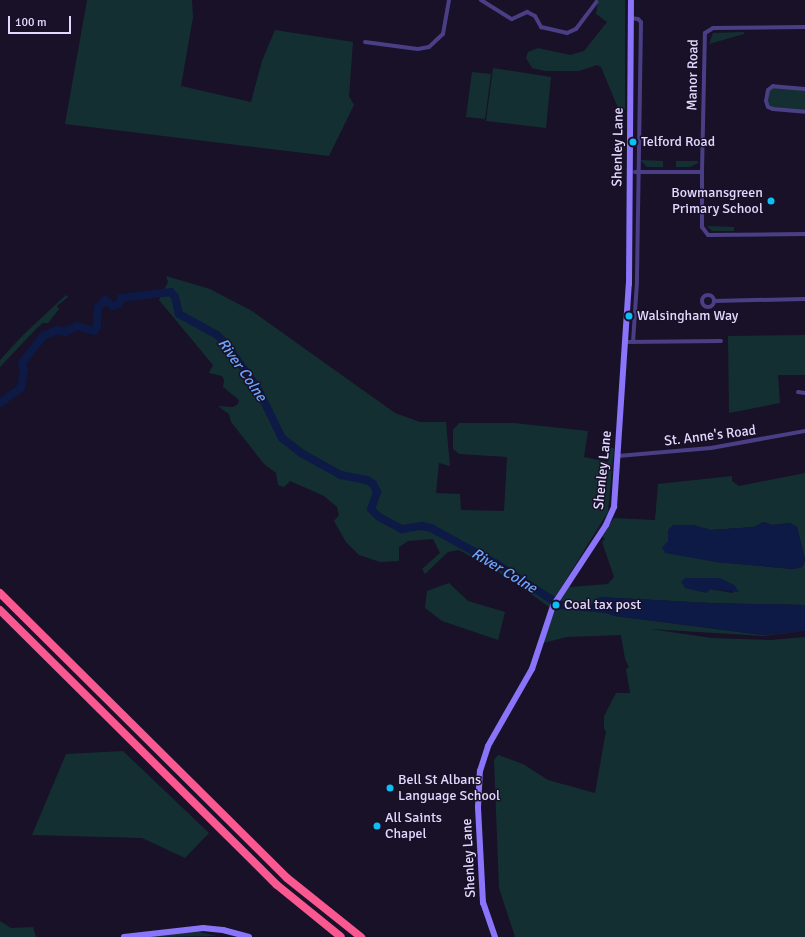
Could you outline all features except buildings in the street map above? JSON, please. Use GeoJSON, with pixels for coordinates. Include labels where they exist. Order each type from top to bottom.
{"type":"FeatureCollection","features":[{"type":"Feature","properties":{"kind":"highway"},"geometry":{"type":"LineString","coordinates":[[0,593],[282,873],[361,937]]}},
{"type":"Feature","properties":{"kind":"highway"},"geometry":{"type":"LineString","coordinates":[[0,610],[278,885],[342,937]]}},
{"type":"Feature","properties":{"kind":"main road","name":"Shenley Lane"},"geometry":{"type":"LineString","coordinates":[[495,937],[483,903],[478,807],[480,771],[488,746],[532,669],[553,606],[559,594],[612,513],[618,456],[624,342],[629,284],[631,0]]}},
{"type":"Feature","properties":{"kind":"main road"},"geometry":{"type":"LineString","coordinates":[[124,937],[197,928],[223,930],[249,937]]}},
{"type":"Feature","properties":{"kind":"street"},"geometry":{"type":"LineString","coordinates":[[365,42],[418,49],[429,47],[443,34],[449,0]]}},
{"type":"Feature","properties":{"kind":"street"},"geometry":{"type":"LineString","coordinates":[[481,0],[512,18],[527,12],[535,16],[541,27],[567,33],[576,29],[596,2]]}},
{"type":"Feature","properties":{"kind":"street","name":"Shenley Lane"},"geometry":{"type":"LineString","coordinates":[[631,18],[638,19],[640,22],[637,172],[637,282],[633,342]]}},
{"type":"Feature","properties":{"kind":"street","name":"Manor Road"},"geometry":{"type":"LineString","coordinates":[[702,172],[705,32],[713,28],[805,27]]}},
{"type":"Feature","properties":{"kind":"street"},"geometry":{"type":"LineString","coordinates":[[805,89],[773,86],[768,90],[766,101],[768,107],[773,109],[805,112]]}},
{"type":"Feature","properties":{"kind":"street"},"geometry":{"type":"LineString","coordinates":[[630,172],[702,172],[702,227],[708,235],[805,234]]}},
{"type":"Feature","properties":{"kind":"street"},"geometry":{"type":"LineString","coordinates":[[714,301],[805,300]]}},
{"type":"Feature","properties":{"kind":"street"},"geometry":{"type":"LineString","coordinates":[[624,342],[721,341]]}},
{"type":"Feature","properties":{"kind":"street"},"geometry":{"type":"LineString","coordinates":[[798,392],[805,393]]}},
{"type":"Feature","properties":{"kind":"street","name":"St. Anne's Road"},"geometry":{"type":"LineString","coordinates":[[618,456],[711,448],[805,431]]}},
{"type":"Feature","properties":{"kind":"green space"},"geometry":{"type":"Polygon","coordinates":[[[87,0],[192,0],[193,17],[181,86],[251,102],[262,61],[275,30],[353,42],[349,96],[354,105],[329,156],[65,124],[87,0]]]}},
{"type":"Feature","properties":{"kind":"green space"},"geometry":{"type":"Polygon","coordinates":[[[598,0],[625,0],[625,109],[618,108],[601,67],[597,65],[579,71],[545,71],[532,68],[526,58],[528,52],[538,48],[570,55],[584,51],[607,22],[596,14],[598,0]]]}},
{"type":"Feature","properties":{"kind":"green space"},"geometry":{"type":"Polygon","coordinates":[[[744,32],[744,34],[709,44],[713,33],[744,32]]]}},
{"type":"Feature","properties":{"kind":"green space"},"geometry":{"type":"Polygon","coordinates":[[[493,68],[551,77],[546,128],[486,121],[493,68]]]}},
{"type":"Feature","properties":{"kind":"green space"},"geometry":{"type":"Polygon","coordinates":[[[472,72],[491,74],[485,119],[466,117],[472,72]]]}},
{"type":"Feature","properties":{"kind":"green space"},"geometry":{"type":"Polygon","coordinates":[[[773,87],[805,91],[805,111],[771,107],[768,103],[769,91],[773,87]]]}},
{"type":"Feature","properties":{"kind":"green space"},"geometry":{"type":"Polygon","coordinates":[[[640,160],[663,161],[663,167],[647,167],[640,160]]]}},
{"type":"Feature","properties":{"kind":"green space"},"geometry":{"type":"Polygon","coordinates":[[[676,161],[698,161],[698,163],[690,167],[676,167],[676,161]]]}},
{"type":"Feature","properties":{"kind":"green space"},"geometry":{"type":"Polygon","coordinates":[[[707,226],[734,227],[734,231],[712,231],[707,226]]]}},
{"type":"Feature","properties":{"kind":"green space"},"geometry":{"type":"Polygon","coordinates":[[[166,276],[210,289],[252,311],[395,413],[420,422],[446,422],[450,466],[439,463],[436,493],[460,494],[461,510],[504,511],[507,457],[459,454],[453,449],[453,430],[459,423],[514,423],[588,431],[584,457],[608,462],[610,448],[614,448],[608,512],[549,607],[509,578],[459,550],[448,552],[425,574],[422,569],[440,553],[433,539],[408,541],[399,547],[399,561],[380,562],[359,555],[346,542],[334,521],[339,515],[337,507],[324,496],[290,481],[284,487],[278,485],[276,473],[264,464],[231,422],[229,414],[218,406],[233,407],[238,404],[239,400],[223,387],[224,380],[222,376],[209,373],[213,365],[159,300],[168,282],[166,276]]]}},
{"type":"Feature","properties":{"kind":"green space"},"geometry":{"type":"Polygon","coordinates":[[[66,295],[68,297],[57,306],[59,309],[48,323],[43,323],[37,328],[0,367],[0,360],[23,335],[66,295]]]}},
{"type":"Feature","properties":{"kind":"green space"},"geometry":{"type":"Polygon","coordinates":[[[805,335],[805,375],[778,375],[780,403],[729,413],[728,336],[805,335]]]}},
{"type":"Feature","properties":{"kind":"green space"},"geometry":{"type":"Polygon","coordinates":[[[805,473],[805,559],[797,527],[790,523],[772,525],[764,522],[754,527],[711,530],[692,525],[668,530],[668,541],[716,562],[793,569],[802,567],[805,561],[805,605],[710,603],[599,597],[594,609],[615,616],[763,635],[805,631],[763,636],[650,629],[712,638],[771,640],[805,637],[805,937],[515,937],[499,888],[494,760],[498,755],[523,764],[548,780],[595,793],[606,731],[604,729],[604,716],[616,693],[630,693],[626,669],[629,667],[625,659],[621,635],[567,637],[543,643],[549,624],[562,596],[569,587],[608,584],[614,577],[602,542],[605,539],[602,536],[614,518],[655,520],[658,484],[732,476],[732,481],[739,486],[805,473]],[[686,578],[710,589],[733,593],[734,585],[686,578]]]}},
{"type":"Feature","properties":{"kind":"green space"},"geometry":{"type":"Polygon","coordinates":[[[449,583],[468,601],[505,612],[498,640],[442,621],[425,608],[427,591],[449,583]]]}},
{"type":"Feature","properties":{"kind":"green space"},"geometry":{"type":"Polygon","coordinates":[[[123,751],[209,833],[185,858],[142,838],[32,835],[66,754],[123,751]]]}},
{"type":"Feature","properties":{"kind":"green space"},"geometry":{"type":"Polygon","coordinates":[[[0,921],[11,928],[33,927],[36,937],[0,937],[0,921]]]}},
{"type":"Feature","properties":{"kind":"green space"},"geometry":{"type":"Polygon","coordinates":[[[199,932],[217,936],[147,937],[175,933],[199,932]]]}},
{"type":"Feature","properties":{"kind":"water"},"geometry":{"type":"Polygon","coordinates":[[[764,522],[772,525],[790,523],[797,527],[805,559],[802,567],[793,569],[716,562],[665,553],[662,548],[668,541],[668,530],[673,525],[692,525],[711,530],[754,527],[764,522]]]}},
{"type":"Feature","properties":{"kind":"water"},"geometry":{"type":"Polygon","coordinates":[[[685,578],[720,578],[734,585],[739,592],[711,589],[706,593],[685,588],[681,582],[685,578]]]}},
{"type":"Feature","properties":{"kind":"water"},"geometry":{"type":"Polygon","coordinates":[[[599,597],[710,603],[805,605],[805,631],[763,635],[615,616],[594,609],[599,597]]]}},
{"type":"Feature","properties":{"kind":"waterway","name":"River Colne"},"geometry":{"type":"LineString","coordinates":[[0,403],[21,388],[24,370],[22,363],[43,336],[57,330],[65,332],[77,326],[94,331],[97,326],[98,308],[105,300],[113,306],[119,304],[121,298],[171,292],[175,297],[179,314],[217,335],[225,343],[257,387],[282,438],[301,453],[341,475],[367,480],[373,484],[377,492],[371,509],[379,517],[402,529],[422,526],[431,528],[497,564],[560,605],[605,609]]}},
{"type":"Feature","properties":{"kind":"place","name":"Telford Road"},"geometry":{"type":"Point","coordinates":[633,142]}},
{"type":"Feature","properties":{"kind":"place","name":"Bowmansgreen Primary School"},"geometry":{"type":"Point","coordinates":[771,201]}},
{"type":"Feature","properties":{"kind":"place","name":"Walsingham Way"},"geometry":{"type":"Point","coordinates":[629,316]}},
{"type":"Feature","properties":{"kind":"place","name":"Coal tax post"},"geometry":{"type":"Point","coordinates":[556,605]}},
{"type":"Feature","properties":{"kind":"place","name":"Bell St Albans Language School"},"geometry":{"type":"Point","coordinates":[390,788]}},
{"type":"Feature","properties":{"kind":"place","name":"All Saints Chapel"},"geometry":{"type":"Point","coordinates":[377,826]}}]}
